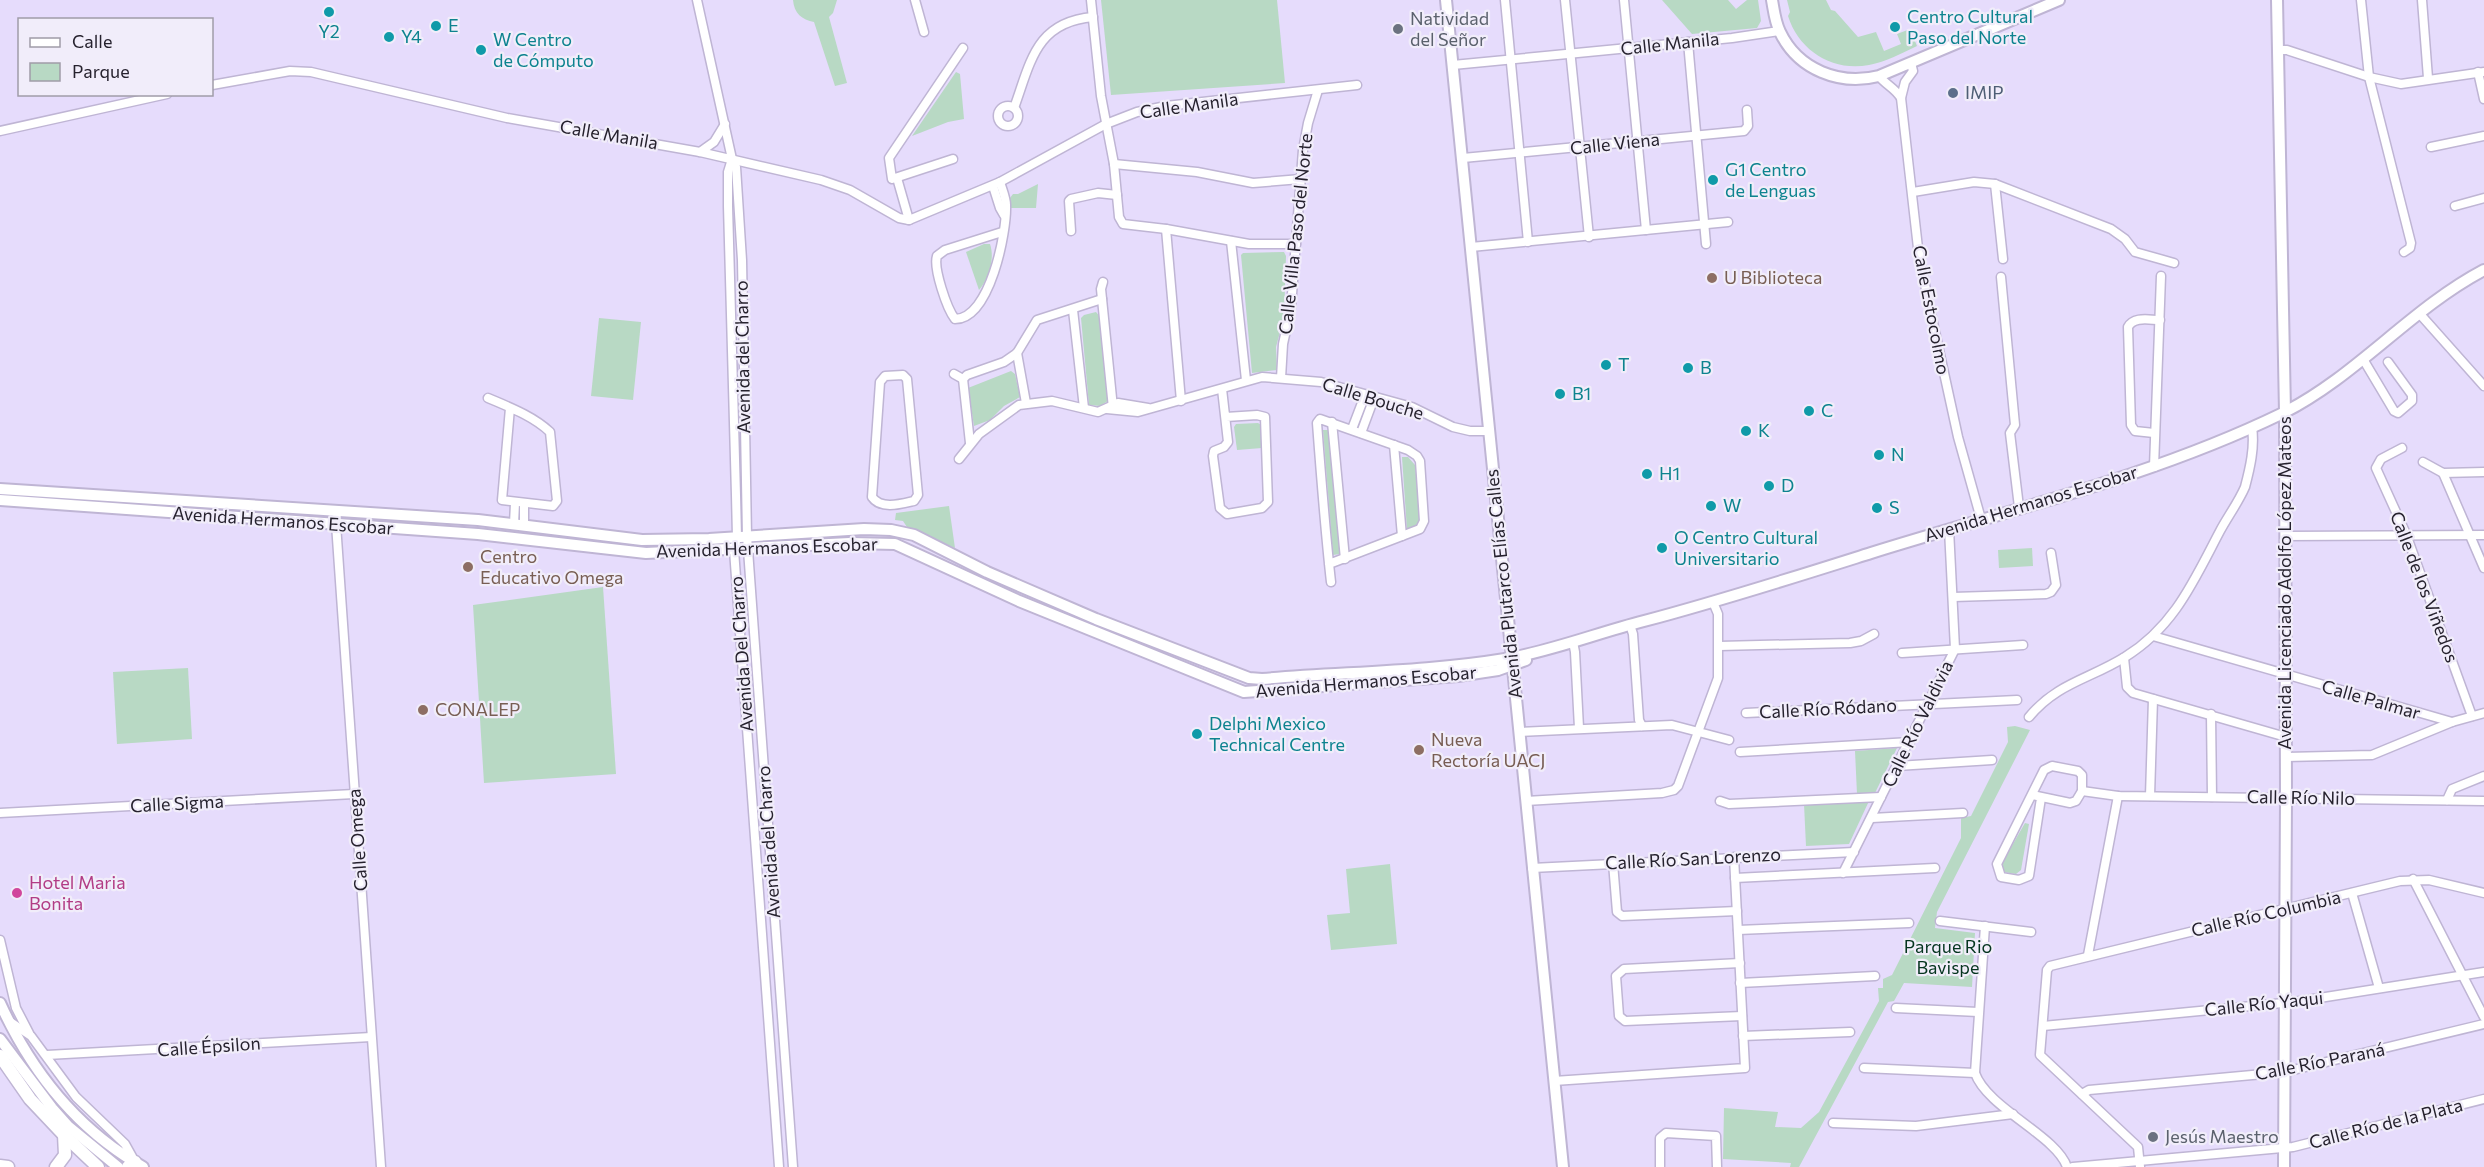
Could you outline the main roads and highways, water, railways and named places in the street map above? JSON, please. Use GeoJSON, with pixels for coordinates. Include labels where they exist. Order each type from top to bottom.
{"type":"FeatureCollection","features":[{"type":"Feature","properties":{"kind":"highway"},"geometry":{"type":"LineString","coordinates":[[5,1055],[30,1099],[98,1167]]}},
{"type":"Feature","properties":{"kind":"highway"},"geometry":{"type":"LineString","coordinates":[[56,1167],[65,1155],[64,1135]]}},
{"type":"Feature","properties":{"kind":"highway"},"geometry":{"type":"LineString","coordinates":[[0,1166],[8,1167]]}},
{"type":"Feature","properties":{"kind":"main road","name":"Avenida Plutarco Elías Calles"},"geometry":{"type":"LineString","coordinates":[[1446,0],[1563,1167]]}},
{"type":"Feature","properties":{"kind":"main road"},"geometry":{"type":"LineString","coordinates":[[1772,0],[1779,31],[1797,54],[1822,73],[1854,81],[1879,76],[2059,0]]}},
{"type":"Feature","properties":{"kind":"main road","name":"Avenida Licenciado Adolfo López Mateos"},"geometry":{"type":"LineString","coordinates":[[2277,0],[2285,412],[2284,1167]]}},
{"type":"Feature","properties":{"kind":"main road","name":"Avenida Hermanos Escobar"},"geometry":{"type":"LineString","coordinates":[[0,500],[478,534],[646,553],[850,543],[895,544],[1028,605],[1244,692],[1362,684],[1477,673],[1538,652],[1713,602],[2154,467],[2285,412],[2363,359],[2419,313],[2464,281],[2484,270]]}},
{"type":"Feature","properties":{"kind":"main road"},"geometry":{"type":"LineString","coordinates":[[2284,384],[2292,393],[2305,399]]}},
{"type":"Feature","properties":{"kind":"main road","name":"Avenida Hermanos Escobar"},"geometry":{"type":"LineString","coordinates":[[0,489],[435,517],[658,540],[882,529],[914,535],[987,572],[1096,619],[1240,675],[1262,679],[1511,662]]}},
{"type":"Feature","properties":{"kind":"main road"},"geometry":{"type":"LineString","coordinates":[[129,510],[130,497]]}},
{"type":"Feature","properties":{"kind":"main road"},"geometry":{"type":"LineString","coordinates":[[434,531],[435,517]]}},
{"type":"Feature","properties":{"kind":"main road"},"geometry":{"type":"LineString","coordinates":[[798,533],[799,546]]}},
{"type":"Feature","properties":{"kind":"main road"},"geometry":{"type":"LineString","coordinates":[[590,534],[590,547]]}},
{"type":"Feature","properties":{"kind":"main road"},"geometry":{"type":"LineString","coordinates":[[1177,664],[1191,665],[1244,685],[1257,686],[1262,679]]}},
{"type":"Feature","properties":{"kind":"main road"},"geometry":{"type":"LineString","coordinates":[[1362,684],[1366,676],[1417,671],[1423,667]]}},
{"type":"Feature","properties":{"kind":"main road"},"geometry":{"type":"LineString","coordinates":[[0,1003],[33,1062],[54,1092],[100,1139],[135,1165]]}},
{"type":"Feature","properties":{"kind":"main road"},"geometry":{"type":"LineString","coordinates":[[0,1039],[5,1055],[68,1126],[118,1167]]}},
{"type":"Feature","properties":{"kind":"place","name":"Y2"},"geometry":{"type":"Point","coordinates":[329,12]}},
{"type":"Feature","properties":{"kind":"place","name":"E"},"geometry":{"type":"Point","coordinates":[436,26]}},
{"type":"Feature","properties":{"kind":"place","name":"Centro Cultural Paso del Norte"},"geometry":{"type":"Point","coordinates":[1895,27]}},
{"type":"Feature","properties":{"kind":"place","name":"Natividad del Señor"},"geometry":{"type":"Point","coordinates":[1398,29]}},
{"type":"Feature","properties":{"kind":"place","name":"Y4"},"geometry":{"type":"Point","coordinates":[389,37]}},
{"type":"Feature","properties":{"kind":"place","name":"W Centro de Cómputo"},"geometry":{"type":"Point","coordinates":[481,50]}},
{"type":"Feature","properties":{"kind":"place","name":"IMIP"},"geometry":{"type":"Point","coordinates":[1953,93]}},
{"type":"Feature","properties":{"kind":"place","name":"G1 Centro de Lenguas"},"geometry":{"type":"Point","coordinates":[1713,180]}},
{"type":"Feature","properties":{"kind":"place","name":"U Biblioteca"},"geometry":{"type":"Point","coordinates":[1712,278]}},
{"type":"Feature","properties":{"kind":"place","name":"T"},"geometry":{"type":"Point","coordinates":[1606,365]}},
{"type":"Feature","properties":{"kind":"place","name":"B"},"geometry":{"type":"Point","coordinates":[1688,368]}},
{"type":"Feature","properties":{"kind":"place","name":"B1"},"geometry":{"type":"Point","coordinates":[1560,394]}},
{"type":"Feature","properties":{"kind":"place","name":"C"},"geometry":{"type":"Point","coordinates":[1809,411]}},
{"type":"Feature","properties":{"kind":"place","name":"K"},"geometry":{"type":"Point","coordinates":[1746,431]}},
{"type":"Feature","properties":{"kind":"place","name":"N"},"geometry":{"type":"Point","coordinates":[1879,455]}},
{"type":"Feature","properties":{"kind":"place","name":"H1"},"geometry":{"type":"Point","coordinates":[1647,474]}},
{"type":"Feature","properties":{"kind":"place","name":"D"},"geometry":{"type":"Point","coordinates":[1769,486]}},
{"type":"Feature","properties":{"kind":"place","name":"W"},"geometry":{"type":"Point","coordinates":[1711,506]}},
{"type":"Feature","properties":{"kind":"place","name":"S"},"geometry":{"type":"Point","coordinates":[1877,508]}},
{"type":"Feature","properties":{"kind":"place","name":"O Centro Cultural Universitario"},"geometry":{"type":"Point","coordinates":[1662,548]}},
{"type":"Feature","properties":{"kind":"place","name":"Centro Educativo Omega"},"geometry":{"type":"Point","coordinates":[468,567]}},
{"type":"Feature","properties":{"kind":"place","name":"CONALEP"},"geometry":{"type":"Point","coordinates":[423,710]}},
{"type":"Feature","properties":{"kind":"place","name":"Delphi Mexico Technical Centre"},"geometry":{"type":"Point","coordinates":[1197,734]}},
{"type":"Feature","properties":{"kind":"place","name":"Nueva Rectoría UACJ"},"geometry":{"type":"Point","coordinates":[1419,750]}},
{"type":"Feature","properties":{"kind":"place","name":"Hotel Maria Bonita"},"geometry":{"type":"Point","coordinates":[17,893]}},
{"type":"Feature","properties":{"kind":"place","name":"Jesús Maestro"},"geometry":{"type":"Point","coordinates":[2153,1137]}},
{"type":"Feature","properties":{"kind":"park label","name":"Parque Rio Bavispe"},"geometry":{"type":"Point","coordinates":[1948,957]}}]}
